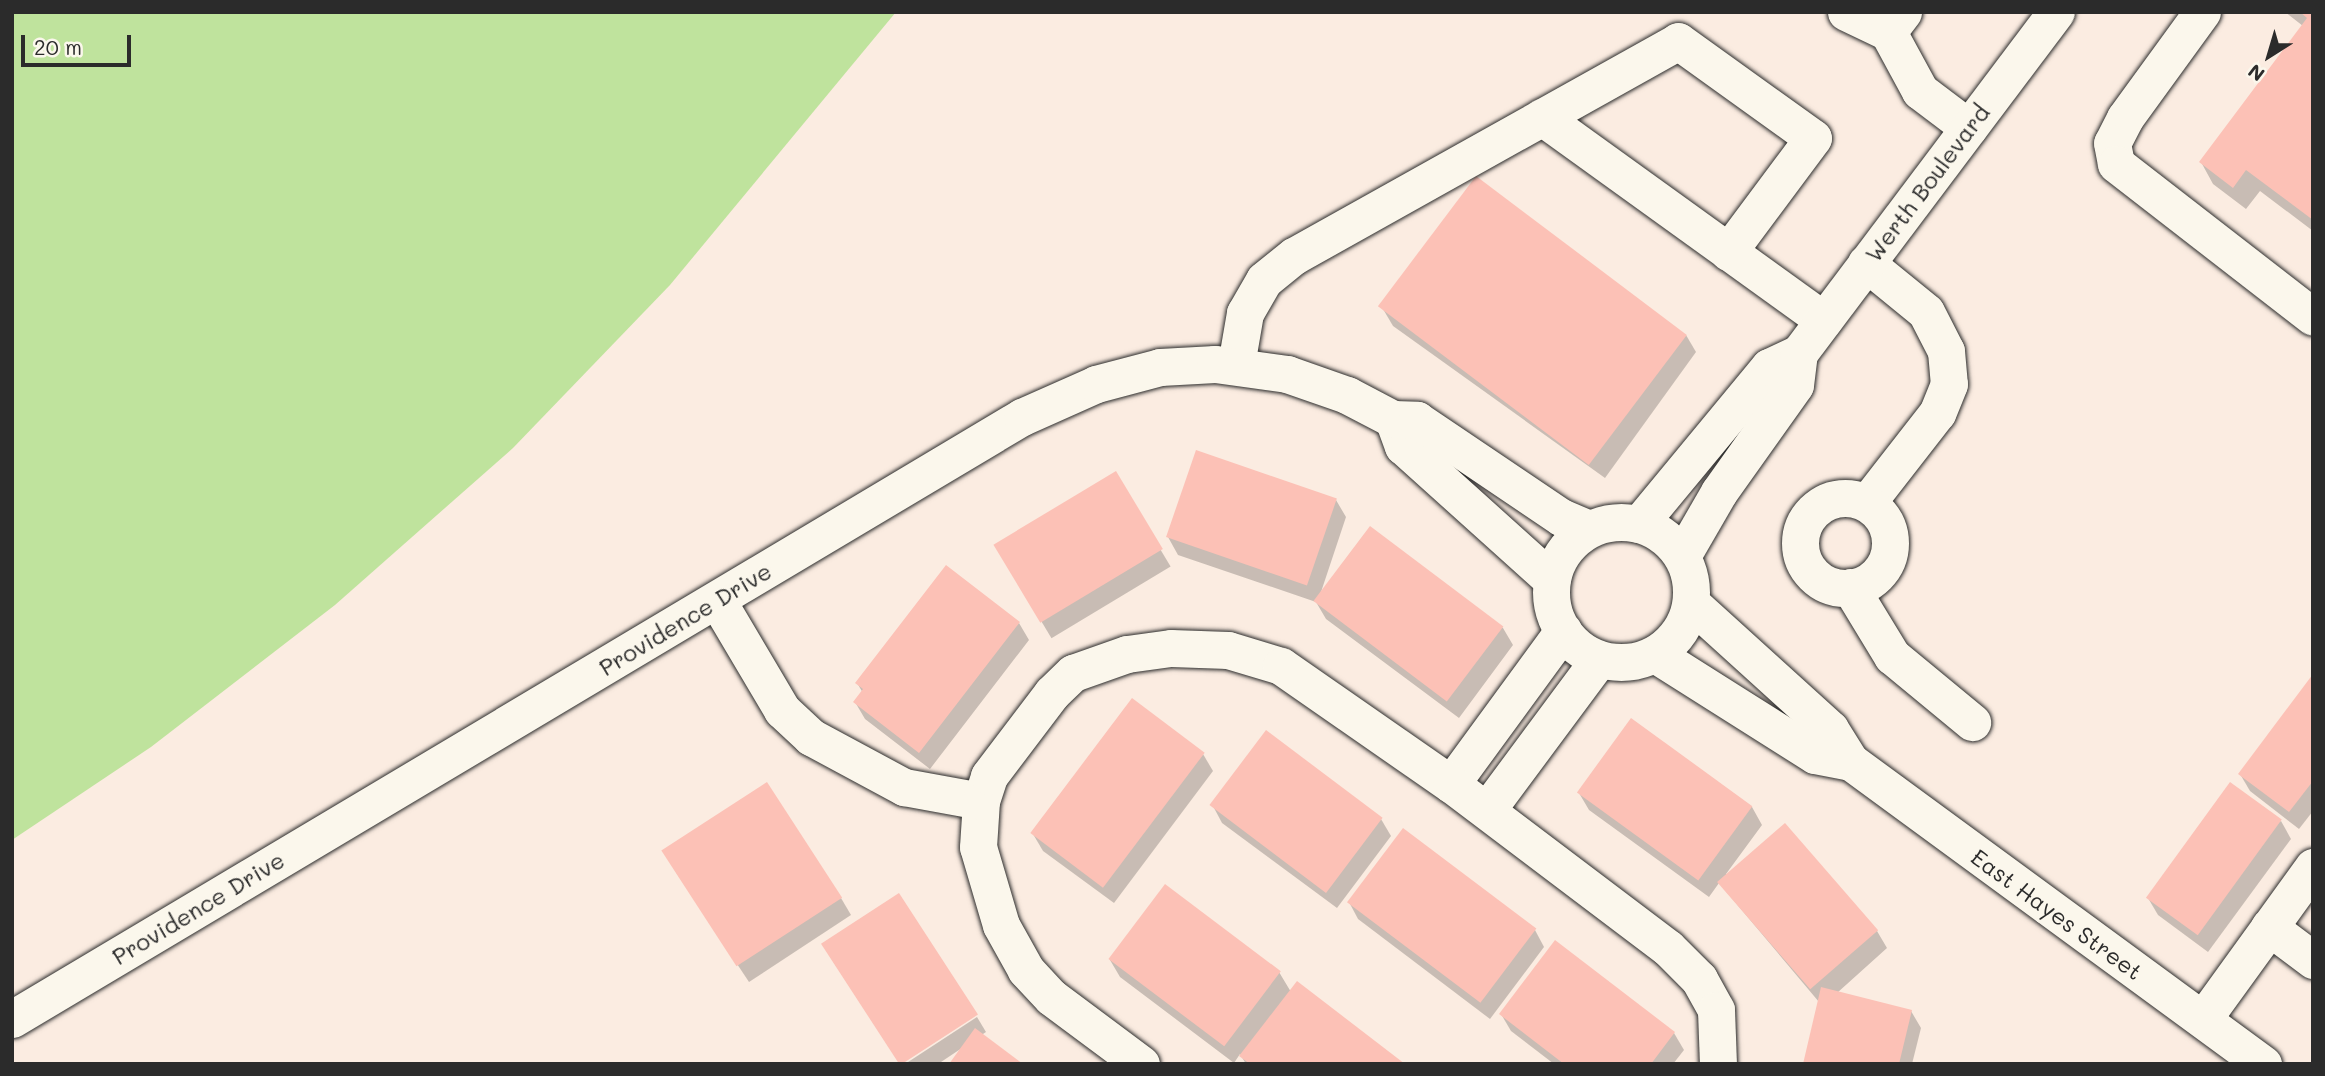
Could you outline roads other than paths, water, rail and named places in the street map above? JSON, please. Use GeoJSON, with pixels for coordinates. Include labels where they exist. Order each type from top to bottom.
{"type":"FeatureCollection","features":[{"type":"Feature","properties":{"kind":"street"},"geometry":{"type":"LineString","coordinates":[[1846,12],[1895,22],[1920,91],[1969,128]]}},
{"type":"Feature","properties":{"kind":"street","name":"Werth Boulevard"},"geometry":{"type":"LineString","coordinates":[[1639,524],[1769,367],[1799,353],[2056,12]]}},
{"type":"Feature","properties":{"kind":"street"},"geometry":{"type":"LineString","coordinates":[[2202,12],[2125,118],[2112,143],[2116,164],[2313,317]]}},
{"type":"Feature","properties":{"kind":"street"},"geometry":{"type":"LineString","coordinates":[[1236,365],[1245,313],[1264,280],[1294,256],[1678,40],[1813,138],[1728,252]]}},
{"type":"Feature","properties":{"kind":"street"},"geometry":{"type":"LineString","coordinates":[[1542,117],[1823,320]]}},
{"type":"Feature","properties":{"kind":"street"},"geometry":{"type":"LineString","coordinates":[[1867,263],[1926,312],[1946,351],[1949,384],[1937,413],[1867,503]]}},
{"type":"Feature","properties":{"kind":"street","name":"Werth Boulevard"},"geometry":{"type":"LineString","coordinates":[[1682,556],[1719,492],[1796,385],[1799,353]]}},
{"type":"Feature","properties":{"kind":"street","name":"Providence Drive"},"geometry":{"type":"LineString","coordinates":[[12,1019],[1022,417],[1096,384],[1160,367],[1236,365],[1287,374],[1347,395],[1393,419],[1417,420],[1561,517],[1589,529]]}},
{"type":"Feature","properties":{"kind":"street"},"geometry":{"type":"LineString","coordinates":[[1393,419],[1403,446],[1552,580]]}},
{"type":"Feature","properties":{"kind":"street"},"geometry":{"type":"LineString","coordinates":[[1853,498],[1867,503],[1886,524],[1890,552],[1875,577],[1850,587],[1835,587],[1809,570],[1800,541],[1811,513],[1824,503],[1853,498]]}},
{"type":"Feature","properties":{"kind":"street"},"geometry":{"type":"LineString","coordinates":[[1608,523],[1639,524],[1663,535],[1682,556],[1690,575],[1691,603],[1677,635],[1655,654],[1634,661],[1599,659],[1563,631],[1551,598],[1552,580],[1558,561],[1573,540],[1589,529],[1608,523]]}},
{"type":"Feature","properties":{"kind":"street"},"geometry":{"type":"LineString","coordinates":[[1850,587],[1892,656],[1972,722]]}},
{"type":"Feature","properties":{"kind":"street"},"geometry":{"type":"LineString","coordinates":[[717,600],[782,710],[811,737],[904,787],[981,801]]}},
{"type":"Feature","properties":{"kind":"street","name":"East Hayes Street"},"geometry":{"type":"LineString","coordinates":[[1691,603],[1830,729],[1851,762],[2016,887],[2263,1064]]}},
{"type":"Feature","properties":{"kind":"street"},"geometry":{"type":"LineString","coordinates":[[1451,783],[1563,631]]}},
{"type":"Feature","properties":{"kind":"street"},"geometry":{"type":"LineString","coordinates":[[1141,1064],[1051,997],[1026,970],[1000,925],[978,847],[981,801],[989,776],[1052,693],[1073,673],[1127,654],[1171,648],[1228,650],[1281,666],[1451,783],[1668,948],[1699,979],[1716,1010],[1718,1064]]}},
{"type":"Feature","properties":{"kind":"street","name":"East Hayes Street"},"geometry":{"type":"LineString","coordinates":[[1655,654],[1815,755],[1851,762]]}},
{"type":"Feature","properties":{"kind":"street"},"geometry":{"type":"LineString","coordinates":[[1486,810],[1599,659]]}},
{"type":"Feature","properties":{"kind":"street"},"geometry":{"type":"LineString","coordinates":[[2203,1019],[2313,867]]}},
{"type":"Feature","properties":{"kind":"street"},"geometry":{"type":"LineString","coordinates":[[2269,927],[2313,960]]}}]}
